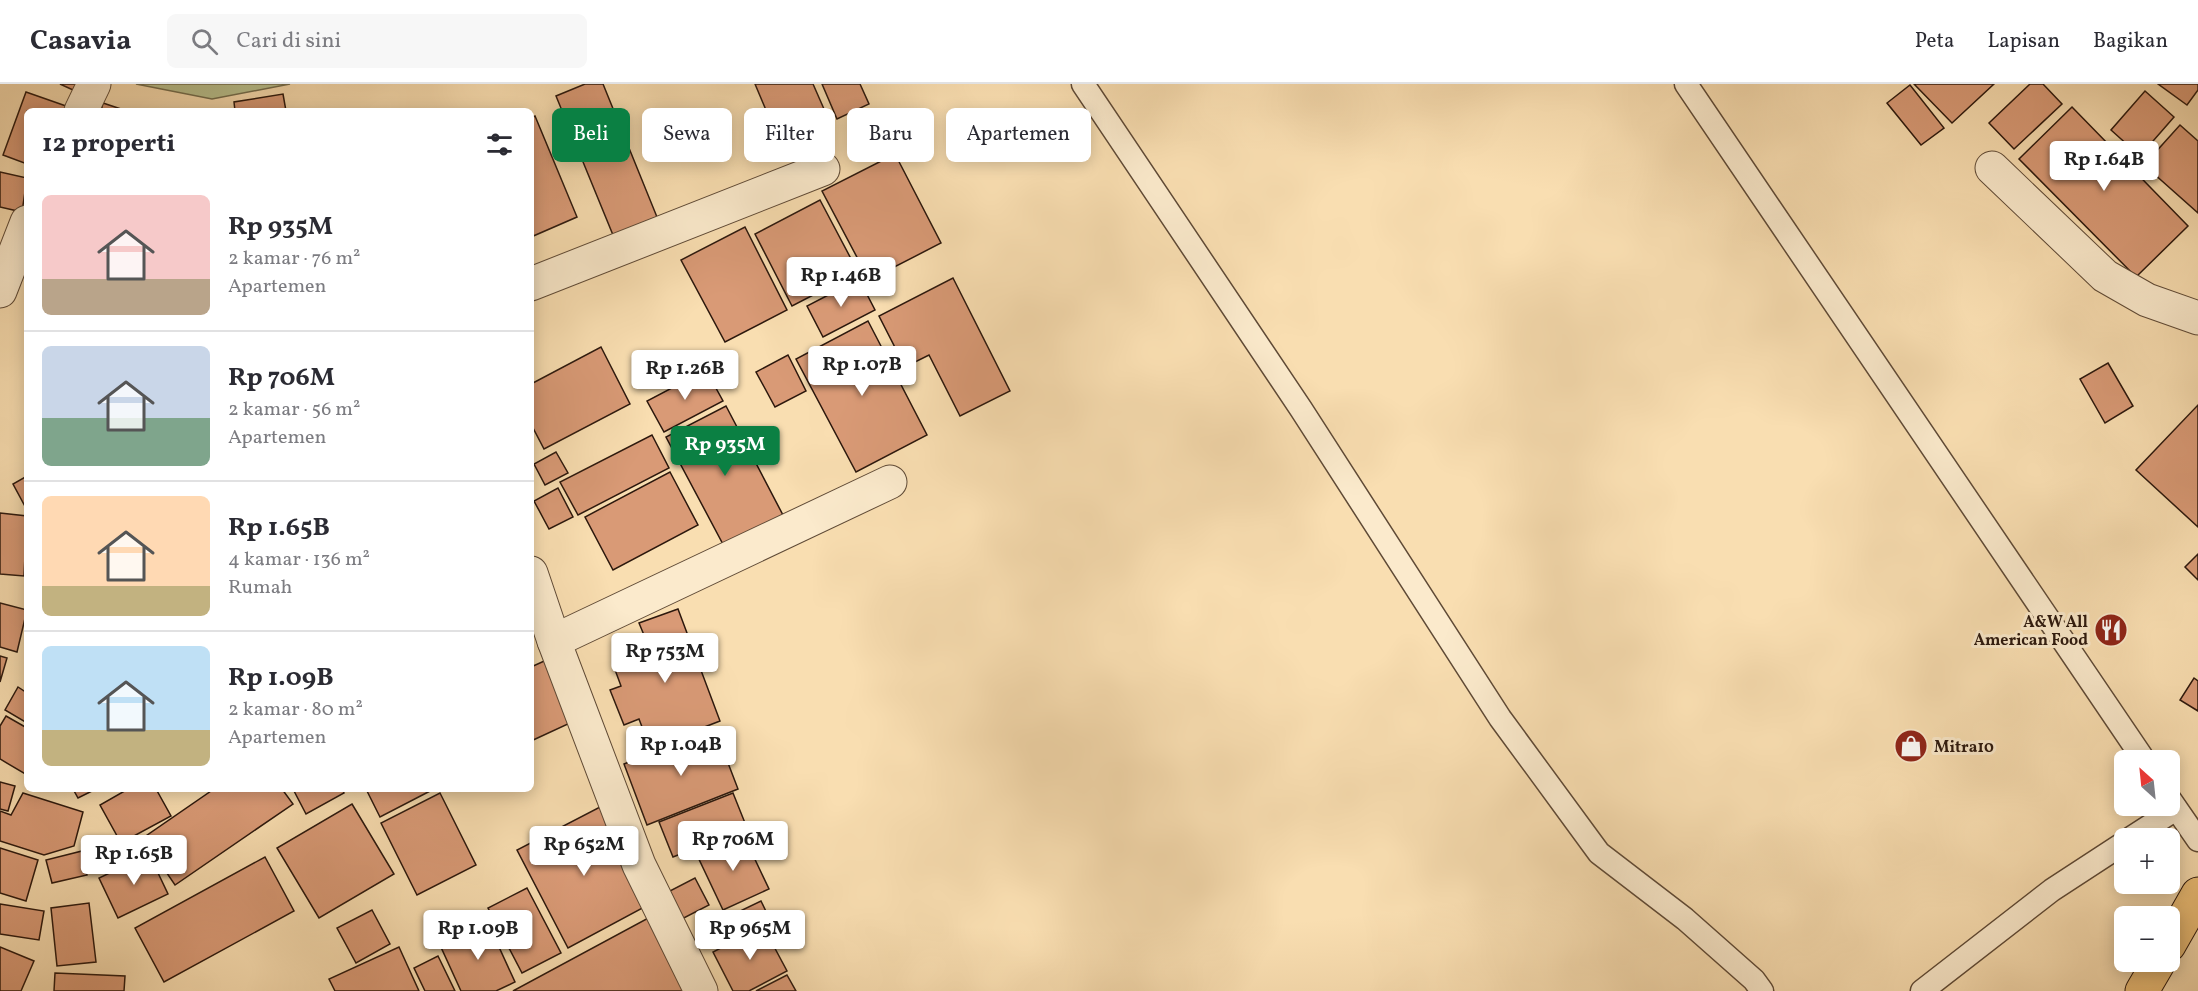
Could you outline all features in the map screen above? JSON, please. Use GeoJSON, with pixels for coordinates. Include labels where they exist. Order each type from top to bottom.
{"type":"FeatureCollection","features":[{"type":"Feature","properties":{"kind":"main road"},"geometry":{"type":"LineString","coordinates":[[2180,926],[2198,894]]}},
{"type":"Feature","properties":{"kind":"main road"},"geometry":{"type":"LineString","coordinates":[[2142,991],[2153,972]]}},
{"type":"Feature","properties":{"kind":"street"},"geometry":{"type":"LineString","coordinates":[[82,108],[94,84]]}},
{"type":"Feature","properties":{"kind":"street"},"geometry":{"type":"LineString","coordinates":[[1992,168],[2105,276],[2147,300],[2198,318]]}},
{"type":"Feature","properties":{"kind":"street"},"geometry":{"type":"LineString","coordinates":[[534,283],[823,169]]}},
{"type":"Feature","properties":{"kind":"street"},"geometry":{"type":"LineString","coordinates":[[0,291],[18,235]]}},
{"type":"Feature","properties":{"kind":"street"},"geometry":{"type":"LineString","coordinates":[[554,641],[890,482]]}},
{"type":"Feature","properties":{"kind":"street"},"geometry":{"type":"LineString","coordinates":[[534,582],[554,641],[639,865],[701,991]]}},
{"type":"Feature","properties":{"kind":"lane"},"geometry":{"type":"LineString","coordinates":[[1083,84],[1301,409],[1500,718],[1599,853],[1686,919],[1754,980],[1762,991]]}},
{"type":"Feature","properties":{"kind":"lane"},"geometry":{"type":"LineString","coordinates":[[1686,84],[2137,750]]}},
{"type":"Feature","properties":{"kind":"lane"},"geometry":{"type":"LineString","coordinates":[[2180,813],[2198,840]]}},
{"type":"Feature","properties":{"kind":"lane"},"geometry":{"type":"LineString","coordinates":[[2143,828],[2157,816]]}},
{"type":"Feature","properties":{"kind":"lane"},"geometry":{"type":"LineString","coordinates":[[1930,989],[2052,891],[2114,850]]}},
{"type":"Feature","properties":{"kind":"green space"},"geometry":{"type":"Polygon","coordinates":[[[136,84],[290,84],[212,99],[136,84]]]}},
{"type":"Feature","properties":{"kind":"building"},"geometry":{"type":"Polygon","coordinates":[[[60,84],[76,84],[73,90],[60,84]]]}},
{"type":"Feature","properties":{"kind":"building"},"geometry":{"type":"Polygon","coordinates":[[[585,84],[603,84],[613,108],[561,108],[556,96],[585,84]]]}},
{"type":"Feature","properties":{"kind":"building"},"geometry":{"type":"Polygon","coordinates":[[[755,84],[813,84],[824,108],[765,108],[755,84]]]}},
{"type":"Feature","properties":{"kind":"building"},"geometry":{"type":"Polygon","coordinates":[[[822,84],[860,84],[869,104],[860,108],[847,108],[847,114],[837,119],[835,108],[832,108],[822,84]]]}},
{"type":"Feature","properties":{"kind":"building"},"geometry":{"type":"Polygon","coordinates":[[[1914,84],[1994,84],[1952,123],[1914,84]]]}},
{"type":"Feature","properties":{"kind":"building"},"geometry":{"type":"Polygon","coordinates":[[[2030,84],[2043,84],[2062,104],[2014,149],[1989,123],[2030,84]]]}},
{"type":"Feature","properties":{"kind":"building"},"geometry":{"type":"Polygon","coordinates":[[[2158,84],[2198,84],[2198,90],[2187,105],[2158,84]]]}},
{"type":"Feature","properties":{"kind":"building"},"geometry":{"type":"Polygon","coordinates":[[[1910,85],[1944,128],[1921,145],[1887,103],[1910,85]]]}},
{"type":"Feature","properties":{"kind":"building"},"geometry":{"type":"Polygon","coordinates":[[[2145,91],[2174,117],[2140,156],[2111,130],[2145,91]]]}},
{"type":"Feature","properties":{"kind":"building"},"geometry":{"type":"Polygon","coordinates":[[[26,92],[66,106],[65,108],[24,108],[24,163],[3,155],[26,92]]]}},
{"type":"Feature","properties":{"kind":"building"},"geometry":{"type":"Polygon","coordinates":[[[283,94],[285,108],[235,108],[234,102],[283,94]]]}},
{"type":"Feature","properties":{"kind":"building"},"geometry":{"type":"Polygon","coordinates":[[[103,103],[118,108],[102,108],[103,103]]]}},
{"type":"Feature","properties":{"kind":"building"},"geometry":{"type":"Polygon","coordinates":[[[2072,107],[2188,226],[2136,277],[2019,159],[2072,107]]]}},
{"type":"Feature","properties":{"kind":"building"},"geometry":{"type":"Polygon","coordinates":[[[535,116],[552,162],[554,162],[577,217],[534,236],[535,116]]]}},
{"type":"Feature","properties":{"kind":"building"},"geometry":{"type":"Polygon","coordinates":[[[2180,125],[2198,141],[2198,213],[2144,165],[2180,125]]]}},
{"type":"Feature","properties":{"kind":"building"},"geometry":{"type":"Polygon","coordinates":[[[630,150],[657,217],[613,235],[583,162],[630,162],[630,150]]]}},
{"type":"Feature","properties":{"kind":"building"},"geometry":{"type":"Polygon","coordinates":[[[879,162],[899,162],[941,243],[869,280],[822,191],[879,162]]]}},
{"type":"Feature","properties":{"kind":"building"},"geometry":{"type":"Polygon","coordinates":[[[0,172],[24,177],[22,212],[0,207],[0,172]]]}},
{"type":"Feature","properties":{"kind":"building"},"geometry":{"type":"Polygon","coordinates":[[[820,200],[858,272],[792,306],[755,234],[820,200]]]}},
{"type":"Feature","properties":{"kind":"building"},"geometry":{"type":"Polygon","coordinates":[[[745,227],[787,310],[725,342],[681,260],[745,227]]]}},
{"type":"Feature","properties":{"kind":"building"},"geometry":{"type":"Polygon","coordinates":[[[953,278],[1010,391],[960,416],[929,355],[905,367],[879,316],[953,278]]]}},
{"type":"Feature","properties":{"kind":"building"},"geometry":{"type":"Polygon","coordinates":[[[859,279],[875,310],[823,337],[807,306],[859,279]]]}},
{"type":"Feature","properties":{"kind":"building"},"geometry":{"type":"Polygon","coordinates":[[[868,321],[927,435],[856,472],[796,359],[868,321]]]}},
{"type":"Feature","properties":{"kind":"building"},"geometry":{"type":"Polygon","coordinates":[[[601,347],[630,404],[544,449],[534,430],[534,382],[601,347]]]}},
{"type":"Feature","properties":{"kind":"building"},"geometry":{"type":"Polygon","coordinates":[[[788,355],[806,391],[775,407],[756,372],[788,355]]]}},
{"type":"Feature","properties":{"kind":"building"},"geometry":{"type":"Polygon","coordinates":[[[2108,363],[2133,406],[2105,423],[2080,379],[2108,363]]]}},
{"type":"Feature","properties":{"kind":"building"},"geometry":{"type":"Polygon","coordinates":[[[706,370],[723,401],[664,432],[647,401],[706,370]]]}},
{"type":"Feature","properties":{"kind":"building"},"geometry":{"type":"Polygon","coordinates":[[[2198,405],[2198,527],[2136,470],[2198,405]]]}},
{"type":"Feature","properties":{"kind":"building"},"geometry":{"type":"Polygon","coordinates":[[[726,406],[784,517],[725,548],[666,437],[726,406]]]}},
{"type":"Feature","properties":{"kind":"building"},"geometry":{"type":"Polygon","coordinates":[[[652,435],[669,468],[578,515],[560,482],[652,435]]]}},
{"type":"Feature","properties":{"kind":"building"},"geometry":{"type":"Polygon","coordinates":[[[556,452],[568,473],[545,485],[534,464],[556,452]]]}},
{"type":"Feature","properties":{"kind":"building"},"geometry":{"type":"Polygon","coordinates":[[[670,472],[698,525],[613,570],[585,517],[670,472]]]}},
{"type":"Feature","properties":{"kind":"building"},"geometry":{"type":"Polygon","coordinates":[[[24,478],[24,504],[13,484],[24,478]]]}},
{"type":"Feature","properties":{"kind":"building"},"geometry":{"type":"Polygon","coordinates":[[[558,488],[573,517],[549,529],[534,501],[558,488]]]}},
{"type":"Feature","properties":{"kind":"building"},"geometry":{"type":"Polygon","coordinates":[[[0,513],[24,516],[24,576],[0,574],[0,513]]]}},
{"type":"Feature","properties":{"kind":"building"},"geometry":{"type":"Polygon","coordinates":[[[2198,554],[2198,580],[2185,567],[2198,554]]]}},
{"type":"Feature","properties":{"kind":"building"},"geometry":{"type":"Polygon","coordinates":[[[0,603],[24,609],[24,623],[17,652],[0,647],[0,603]]]}},
{"type":"Feature","properties":{"kind":"building"},"geometry":{"type":"Polygon","coordinates":[[[678,609],[720,721],[650,748],[639,719],[624,725],[610,690],[621,686],[614,667],[651,652],[639,623],[678,609]]]}},
{"type":"Feature","properties":{"kind":"building"},"geometry":{"type":"Polygon","coordinates":[[[0,656],[7,658],[0,682],[0,656]]]}},
{"type":"Feature","properties":{"kind":"building"},"geometry":{"type":"Polygon","coordinates":[[[553,657],[581,718],[534,740],[534,666],[553,657]]]}},
{"type":"Feature","properties":{"kind":"building"},"geometry":{"type":"Polygon","coordinates":[[[2194,678],[2198,681],[2198,711],[2180,700],[2194,678]]]}},
{"type":"Feature","properties":{"kind":"building"},"geometry":{"type":"Polygon","coordinates":[[[18,687],[24,691],[24,721],[5,710],[18,687]]]}},
{"type":"Feature","properties":{"kind":"building"},"geometry":{"type":"Polygon","coordinates":[[[6,716],[24,726],[24,773],[0,759],[0,726],[6,716]]]}},
{"type":"Feature","properties":{"kind":"building"},"geometry":{"type":"Polygon","coordinates":[[[715,729],[738,789],[647,825],[624,764],[715,729]]]}},
{"type":"Feature","properties":{"kind":"building"},"geometry":{"type":"Polygon","coordinates":[[[0,782],[15,786],[8,811],[0,809],[0,782]]]}},
{"type":"Feature","properties":{"kind":"building"},"geometry":{"type":"Polygon","coordinates":[[[75,792],[90,792],[78,798],[75,792]]]}},
{"type":"Feature","properties":{"kind":"building"},"geometry":{"type":"Polygon","coordinates":[[[123,792],[158,792],[171,816],[121,843],[100,805],[123,792]]]}},
{"type":"Feature","properties":{"kind":"building"},"geometry":{"type":"Polygon","coordinates":[[[210,792],[284,792],[293,804],[175,885],[143,838],[210,792]]]}},
{"type":"Feature","properties":{"kind":"building"},"geometry":{"type":"Polygon","coordinates":[[[295,792],[344,792],[344,793],[306,814],[295,792]]]}},
{"type":"Feature","properties":{"kind":"building"},"geometry":{"type":"Polygon","coordinates":[[[368,792],[428,792],[380,817],[368,792]]]}},
{"type":"Feature","properties":{"kind":"building"},"geometry":{"type":"Polygon","coordinates":[[[23,793],[83,812],[74,846],[44,855],[0,841],[0,811],[11,815],[23,793]]]}},
{"type":"Feature","properties":{"kind":"building"},"geometry":{"type":"Polygon","coordinates":[[[440,793],[476,865],[417,895],[381,823],[440,793]]]}},
{"type":"Feature","properties":{"kind":"building"},"geometry":{"type":"Polygon","coordinates":[[[733,793],[747,828],[673,857],[659,822],[733,793]]]}},
{"type":"Feature","properties":{"kind":"building"},"geometry":{"type":"Polygon","coordinates":[[[352,804],[394,874],[319,918],[277,848],[352,804]]]}},
{"type":"Feature","properties":{"kind":"building"},"geometry":{"type":"Polygon","coordinates":[[[600,807],[650,904],[568,948],[517,850],[600,807]]]}},
{"type":"Feature","properties":{"kind":"building"},"geometry":{"type":"Polygon","coordinates":[[[743,834],[769,889],[723,910],[697,855],[743,834]]]}},
{"type":"Feature","properties":{"kind":"building"},"geometry":{"type":"Polygon","coordinates":[[[0,848],[38,860],[26,901],[0,893],[0,848]]]}},
{"type":"Feature","properties":{"kind":"building"},"geometry":{"type":"Polygon","coordinates":[[[82,851],[87,875],[52,883],[46,860],[82,851]]]}},
{"type":"Feature","properties":{"kind":"building"},"geometry":{"type":"Polygon","coordinates":[[[149,854],[168,894],[118,918],[99,878],[149,854]]]}},
{"type":"Feature","properties":{"kind":"building"},"geometry":{"type":"Polygon","coordinates":[[[265,857],[294,911],[164,982],[135,928],[265,857]]]}},
{"type":"Feature","properties":{"kind":"building"},"geometry":{"type":"Polygon","coordinates":[[[695,878],[709,905],[678,921],[664,894],[695,878]]]}},
{"type":"Feature","properties":{"kind":"building"},"geometry":{"type":"Polygon","coordinates":[[[527,888],[561,953],[522,973],[488,908],[527,888]]]}},
{"type":"Feature","properties":{"kind":"building"},"geometry":{"type":"Polygon","coordinates":[[[761,901],[770,920],[748,931],[738,912],[761,901]]]}},
{"type":"Feature","properties":{"kind":"building"},"geometry":{"type":"Polygon","coordinates":[[[89,903],[96,962],[57,966],[51,908],[89,903]]]}},
{"type":"Feature","properties":{"kind":"building"},"geometry":{"type":"Polygon","coordinates":[[[0,904],[44,911],[39,940],[0,934],[0,904]]]}},
{"type":"Feature","properties":{"kind":"building"},"geometry":{"type":"Polygon","coordinates":[[[372,910],[390,944],[356,963],[337,928],[372,910]]]}},
{"type":"Feature","properties":{"kind":"building"},"geometry":{"type":"Polygon","coordinates":[[[734,912],[744,933],[722,945],[711,923],[734,912]]]}},
{"type":"Feature","properties":{"kind":"building"},"geometry":{"type":"Polygon","coordinates":[[[652,916],[693,991],[513,991],[652,916]]]}},
{"type":"Feature","properties":{"kind":"building"},"geometry":{"type":"Polygon","coordinates":[[[488,923],[515,982],[496,991],[461,991],[440,945],[488,923]]]}},
{"type":"Feature","properties":{"kind":"building"},"geometry":{"type":"Polygon","coordinates":[[[763,926],[787,971],[749,991],[733,991],[713,952],[763,926]]]}},
{"type":"Feature","properties":{"kind":"building"},"geometry":{"type":"Polygon","coordinates":[[[0,947],[34,961],[21,991],[0,991],[0,947]]]}},
{"type":"Feature","properties":{"kind":"building"},"geometry":{"type":"Polygon","coordinates":[[[399,947],[419,991],[335,991],[329,979],[399,947]]]}},
{"type":"Feature","properties":{"kind":"building"},"geometry":{"type":"Polygon","coordinates":[[[438,956],[455,991],[425,991],[414,968],[438,956]]]}},
{"type":"Feature","properties":{"kind":"building"},"geometry":{"type":"Polygon","coordinates":[[[55,973],[125,976],[124,991],[54,991],[55,973]]]}},
{"type":"Feature","properties":{"kind":"building"},"geometry":{"type":"Polygon","coordinates":[[[787,975],[796,991],[756,991],[787,975]]]}},
{"type":"Feature","properties":{"kind":"place","name":"A&W All American Food"},"geometry":{"type":"Point","coordinates":[2111,630]}},
{"type":"Feature","properties":{"kind":"place","name":"Mitra10"},"geometry":{"type":"Point","coordinates":[1911,746]}}]}
